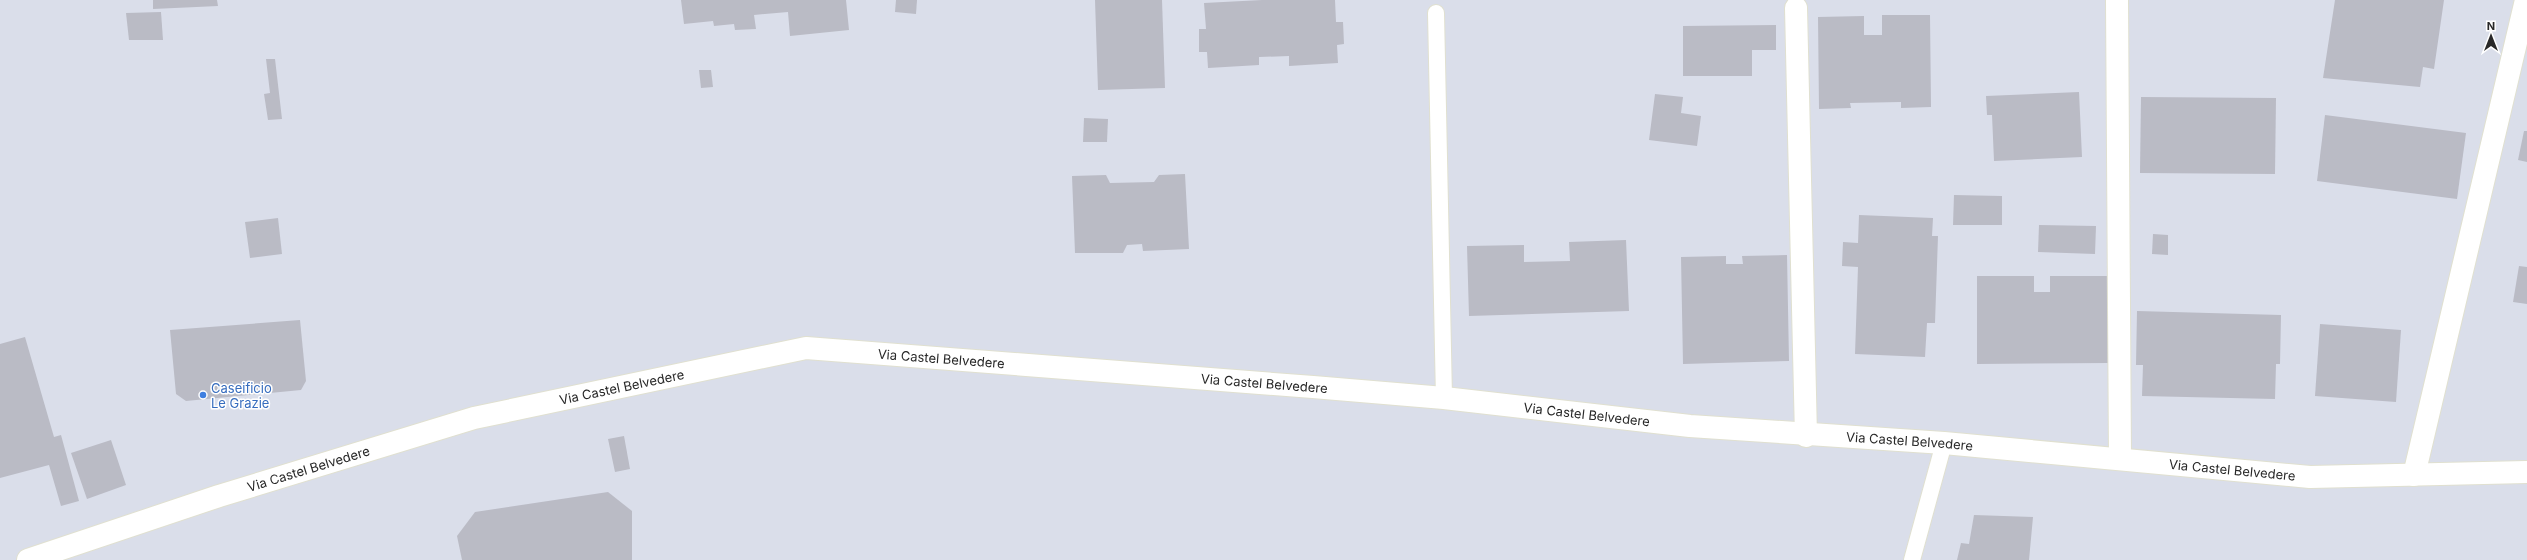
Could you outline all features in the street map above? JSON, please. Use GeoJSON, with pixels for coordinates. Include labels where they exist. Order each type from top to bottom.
{"type":"FeatureCollection","features":[{"type":"Feature","properties":{"kind":"street"},"geometry":{"type":"LineString","coordinates":[[2117,0],[2120,459]]}},
{"type":"Feature","properties":{"kind":"street"},"geometry":{"type":"LineString","coordinates":[[2414,474],[2526,0]]}},
{"type":"Feature","properties":{"kind":"street"},"geometry":{"type":"LineString","coordinates":[[1796,8],[1806,436]]}},
{"type":"Feature","properties":{"kind":"street","name":"Via Castel Belvedere"},"geometry":{"type":"LineString","coordinates":[[28,560],[219,496],[474,418],[806,348],[1444,398],[1690,426],[1806,436],[1944,443],[2310,477],[2527,472]]}},
{"type":"Feature","properties":{"kind":"lane"},"geometry":{"type":"LineString","coordinates":[[1436,13],[1444,398]]}},
{"type":"Feature","properties":{"kind":"lane"},"geometry":{"type":"LineString","coordinates":[[1912,560],[1944,443]]}},
{"type":"Feature","properties":{"kind":"building"},"geometry":{"type":"Polygon","coordinates":[[[153,0],[217,0],[218,6],[153,9],[153,0]]]}},
{"type":"Feature","properties":{"kind":"building"},"geometry":{"type":"Polygon","coordinates":[[[681,0],[846,0],[849,30],[790,36],[788,12],[754,15],[756,29],[735,30],[734,24],[714,26],[713,21],[684,24],[681,0]]]}},
{"type":"Feature","properties":{"kind":"building"},"geometry":{"type":"Polygon","coordinates":[[[896,0],[917,0],[916,14],[895,12],[896,0]]]}},
{"type":"Feature","properties":{"kind":"building"},"geometry":{"type":"Polygon","coordinates":[[[1095,0],[1162,0],[1165,88],[1098,90],[1095,0]]]}},
{"type":"Feature","properties":{"kind":"building"},"geometry":{"type":"Polygon","coordinates":[[[1262,0],[1335,0],[1336,22],[1343,22],[1344,44],[1337,45],[1338,63],[1289,66],[1289,56],[1259,57],[1259,65],[1208,68],[1207,52],[1199,52],[1199,29],[1206,29],[1204,3],[1262,0]]]}},
{"type":"Feature","properties":{"kind":"building"},"geometry":{"type":"Polygon","coordinates":[[[2335,0],[2444,0],[2434,69],[2423,67],[2420,87],[2323,78],[2335,0]]]}},
{"type":"Feature","properties":{"kind":"building"},"geometry":{"type":"Polygon","coordinates":[[[161,12],[163,40],[129,40],[126,13],[161,12]]]}},
{"type":"Feature","properties":{"kind":"building"},"geometry":{"type":"Polygon","coordinates":[[[1882,15],[1930,15],[1931,107],[1901,108],[1901,102],[1850,103],[1851,108],[1819,109],[1818,17],[1864,16],[1864,35],[1882,35],[1882,15]]]}},
{"type":"Feature","properties":{"kind":"building"},"geometry":{"type":"Polygon","coordinates":[[[1776,25],[1776,50],[1752,50],[1752,76],[1683,76],[1683,26],[1776,25]]]}},
{"type":"Feature","properties":{"kind":"building"},"geometry":{"type":"Polygon","coordinates":[[[266,59],[275,59],[282,119],[268,120],[264,94],[270,93],[266,59]]]}},
{"type":"Feature","properties":{"kind":"building"},"geometry":{"type":"Polygon","coordinates":[[[699,70],[711,70],[713,87],[701,88],[699,70]]]}},
{"type":"Feature","properties":{"kind":"building"},"geometry":{"type":"Polygon","coordinates":[[[2079,92],[2082,157],[1994,161],[1992,115],[1987,115],[1986,96],[2079,92]]]}},
{"type":"Feature","properties":{"kind":"building"},"geometry":{"type":"Polygon","coordinates":[[[1655,94],[1683,97],[1681,113],[1701,116],[1697,146],[1649,140],[1655,94]]]}},
{"type":"Feature","properties":{"kind":"building"},"geometry":{"type":"Polygon","coordinates":[[[2141,97],[2276,98],[2275,174],[2140,173],[2141,97]]]}},
{"type":"Feature","properties":{"kind":"building"},"geometry":{"type":"Polygon","coordinates":[[[2325,115],[2466,133],[2457,199],[2317,181],[2325,115]]]}},
{"type":"Feature","properties":{"kind":"building"},"geometry":{"type":"Polygon","coordinates":[[[1084,118],[1108,119],[1107,142],[1083,142],[1084,118]]]}},
{"type":"Feature","properties":{"kind":"building"},"geometry":{"type":"Polygon","coordinates":[[[2524,131],[2527,131],[2527,162],[2518,160],[2524,131]]]}},
{"type":"Feature","properties":{"kind":"building"},"geometry":{"type":"Polygon","coordinates":[[[1185,174],[1189,249],[1143,251],[1142,244],[1127,245],[1123,253],[1075,253],[1072,176],[1106,175],[1110,183],[1154,182],[1159,175],[1185,174]]]}},
{"type":"Feature","properties":{"kind":"building"},"geometry":{"type":"Polygon","coordinates":[[[1954,195],[2002,196],[2002,225],[1953,225],[1954,195]]]}},
{"type":"Feature","properties":{"kind":"building"},"geometry":{"type":"Polygon","coordinates":[[[1859,215],[1933,218],[1932,236],[1938,236],[1935,323],[1927,323],[1925,357],[1855,354],[1858,267],[1842,266],[1843,242],[1858,243],[1859,215]]]}},
{"type":"Feature","properties":{"kind":"building"},"geometry":{"type":"Polygon","coordinates":[[[278,218],[282,254],[250,258],[245,222],[278,218]]]}},
{"type":"Feature","properties":{"kind":"building"},"geometry":{"type":"Polygon","coordinates":[[[2039,225],[2096,226],[2095,254],[2038,252],[2039,225]]]}},
{"type":"Feature","properties":{"kind":"building"},"geometry":{"type":"Polygon","coordinates":[[[2153,234],[2168,235],[2168,255],[2152,254],[2153,234]]]}},
{"type":"Feature","properties":{"kind":"building"},"geometry":{"type":"Polygon","coordinates":[[[1626,240],[1629,311],[1469,316],[1467,246],[1524,245],[1524,262],[1570,261],[1569,242],[1626,240]]]}},
{"type":"Feature","properties":{"kind":"building"},"geometry":{"type":"Polygon","coordinates":[[[1787,255],[1789,361],[1683,364],[1681,257],[1726,256],[1726,264],[1743,264],[1742,256],[1787,255]]]}},
{"type":"Feature","properties":{"kind":"building"},"geometry":{"type":"Polygon","coordinates":[[[2519,266],[2527,267],[2527,304],[2513,302],[2519,266]]]}},
{"type":"Feature","properties":{"kind":"building"},"geometry":{"type":"Polygon","coordinates":[[[1977,276],[2034,276],[2034,292],[2050,292],[2050,276],[2108,276],[2108,363],[1977,364],[1977,276]]]}},
{"type":"Feature","properties":{"kind":"building"},"geometry":{"type":"Polygon","coordinates":[[[2137,311],[2281,315],[2280,364],[2276,364],[2275,399],[2142,396],[2143,365],[2136,365],[2137,311]]]}},
{"type":"Feature","properties":{"kind":"building"},"geometry":{"type":"Polygon","coordinates":[[[300,320],[306,381],[301,390],[186,401],[176,394],[170,330],[300,320]]]}},
{"type":"Feature","properties":{"kind":"building"},"geometry":{"type":"Polygon","coordinates":[[[2320,324],[2401,330],[2396,402],[2315,396],[2320,324]]]}},
{"type":"Feature","properties":{"kind":"building"},"geometry":{"type":"Polygon","coordinates":[[[25,337],[54,437],[61,435],[79,501],[61,506],[49,465],[0,478],[0,344],[25,337]]]}},
{"type":"Feature","properties":{"kind":"building"},"geometry":{"type":"Polygon","coordinates":[[[624,436],[630,469],[615,472],[608,439],[624,436]]]}},
{"type":"Feature","properties":{"kind":"building"},"geometry":{"type":"Polygon","coordinates":[[[111,440],[126,485],[87,499],[71,453],[111,440]]]}},
{"type":"Feature","properties":{"kind":"building"},"geometry":{"type":"Polygon","coordinates":[[[608,492],[632,511],[632,560],[462,560],[457,536],[475,512],[608,492]]]}},
{"type":"Feature","properties":{"kind":"building"},"geometry":{"type":"Polygon","coordinates":[[[1974,515],[2033,517],[2029,560],[1957,560],[1961,543],[1969,544],[1974,515]]]}},
{"type":"Feature","properties":{"kind":"place","name":"Caseificio Le Grazie"},"geometry":{"type":"Point","coordinates":[203,395]}}]}
